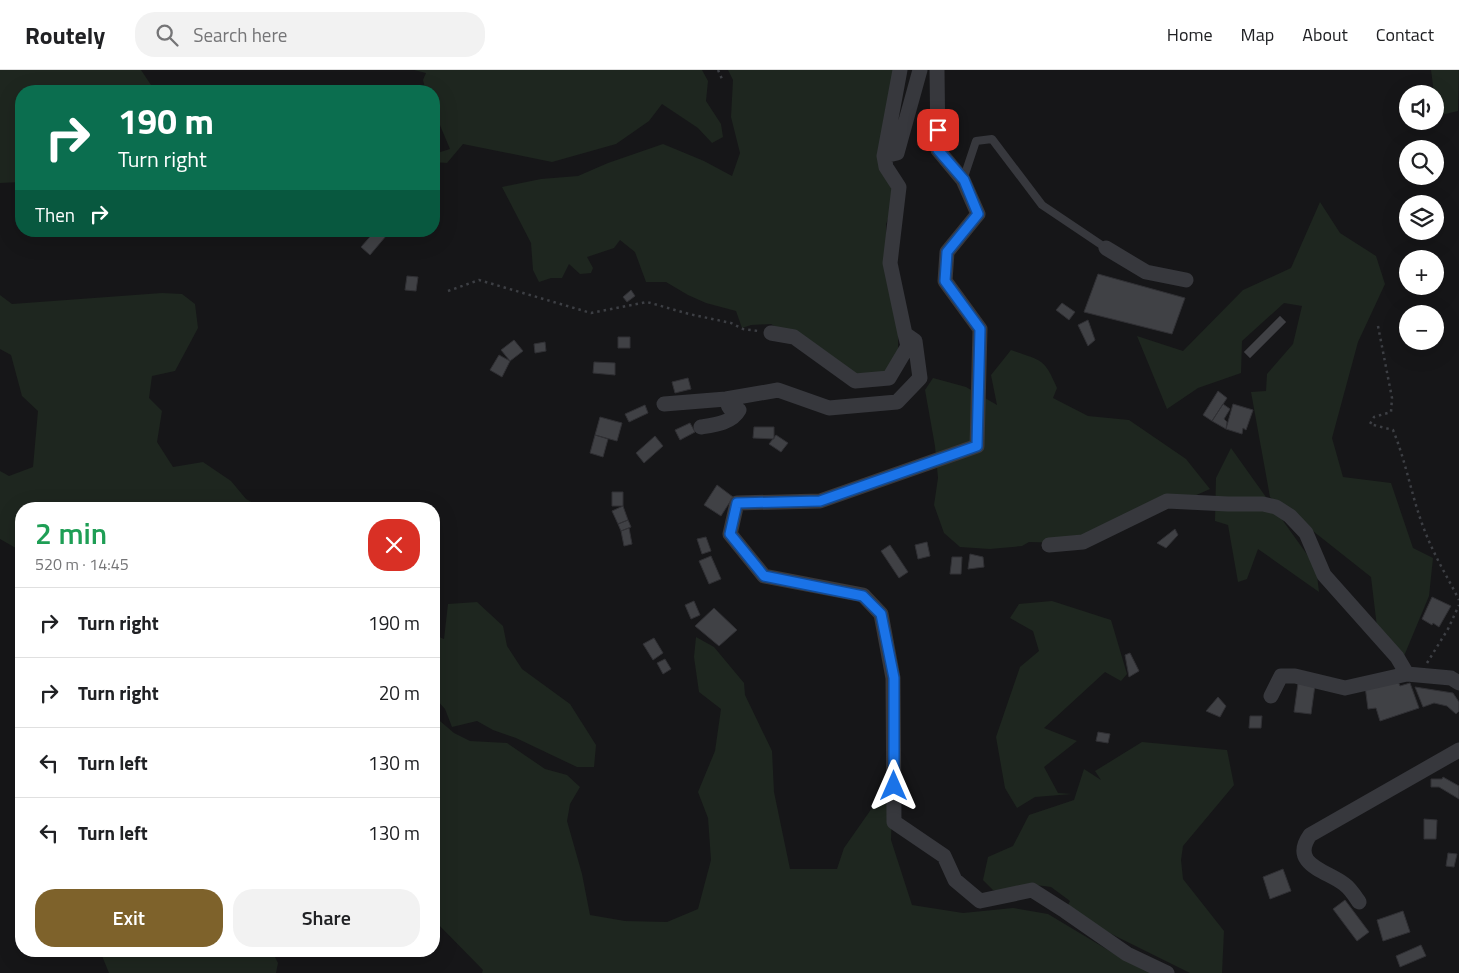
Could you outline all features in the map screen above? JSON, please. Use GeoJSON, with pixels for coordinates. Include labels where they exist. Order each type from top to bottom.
{"type":"FeatureCollection","features":[{"type":"Feature","properties":{"kind":"street"},"geometry":{"type":"LineString","coordinates":[[771,333],[794,337],[855,381],[890,378],[908,346],[890,263],[899,187],[886,167],[884,156],[900,70]]}},
{"type":"Feature","properties":{"kind":"street"},"geometry":{"type":"LineString","coordinates":[[884,156],[897,153],[920,70]]}},
{"type":"Feature","properties":{"kind":"street"},"geometry":{"type":"LineString","coordinates":[[937,70],[938,150],[964,180],[978,214],[947,252],[945,281],[980,329],[977,446],[820,501],[737,503],[730,534],[764,576],[863,596],[881,614],[894,678],[894,822],[944,856],[955,880],[980,901],[1032,890],[1126,954],[1167,973]]}},
{"type":"Feature","properties":{"kind":"street"},"geometry":{"type":"LineString","coordinates":[[1106,248],[1146,272],[1186,280]]}},
{"type":"Feature","properties":{"kind":"street"},"geometry":{"type":"LineString","coordinates":[[664,404],[726,398],[778,390],[829,408],[897,402],[920,378],[915,341],[905,334]]}},
{"type":"Feature","properties":{"kind":"street"},"geometry":{"type":"LineString","coordinates":[[701,427],[727,421],[735,416],[739,410],[729,407],[726,398]]}},
{"type":"Feature","properties":{"kind":"street"},"geometry":{"type":"LineString","coordinates":[[1049,545],[1083,542],[1167,501],[1263,504],[1276,507],[1290,516],[1306,533],[1324,575],[1413,674]]}},
{"type":"Feature","properties":{"kind":"street"},"geometry":{"type":"LineString","coordinates":[[1271,696],[1281,676],[1295,676],[1345,688],[1413,674],[1451,678],[1459,683]]}},
{"type":"Feature","properties":{"kind":"street"},"geometry":{"type":"LineString","coordinates":[[1360,902],[1344,884],[1313,868],[1305,855],[1304,843],[1310,835],[1459,750]]}},
{"type":"Feature","properties":{"kind":"lane"},"geometry":{"type":"LineString","coordinates":[[964,180],[976,141],[992,139],[1042,205],[1106,248]]}},
{"type":"Feature","properties":{"kind":"path"},"geometry":{"type":"LineString","coordinates":[[718,70],[722,79]]}},
{"type":"Feature","properties":{"kind":"path"},"geometry":{"type":"LineString","coordinates":[[448,291],[479,280],[591,313],[647,302],[689,314],[731,322],[743,329],[771,333]]}},
{"type":"Feature","properties":{"kind":"path"},"geometry":{"type":"LineString","coordinates":[[1378,326],[1392,398],[1391,412],[1374,417],[1370,424],[1393,430],[1426,534],[1459,600]]}},
{"type":"Feature","properties":{"kind":"path"},"geometry":{"type":"LineString","coordinates":[[1413,674],[1448,629],[1459,605]]}},
{"type":"Feature","properties":{"kind":"shaded area"},"geometry":{"type":"Polygon","coordinates":[[[0,70],[141,70],[151,85],[15,85],[15,182],[0,183],[0,70]]]}},
{"type":"Feature","properties":{"kind":"shaded area"},"geometry":{"type":"Polygon","coordinates":[[[414,70],[702,70],[708,81],[706,101],[721,124],[723,137],[712,143],[698,128],[662,104],[649,121],[616,144],[552,162],[463,144],[447,163],[440,162],[440,152],[450,149],[440,125],[440,85],[424,85],[423,80],[426,73],[414,70]]]}},
{"type":"Feature","properties":{"kind":"shaded area"},"geometry":{"type":"Polygon","coordinates":[[[728,70],[898,70],[886,132],[894,191],[893,206],[886,224],[886,268],[898,323],[898,357],[890,373],[872,383],[771,324],[751,325],[742,328],[736,311],[706,303],[666,282],[646,282],[635,252],[620,240],[614,248],[587,257],[593,268],[591,273],[580,274],[569,264],[562,278],[551,278],[539,282],[533,270],[531,243],[502,187],[541,179],[578,176],[608,163],[663,144],[704,161],[732,176],[740,153],[731,117],[733,80],[728,70]]]}},
{"type":"Feature","properties":{"kind":"shaded area"},"geometry":{"type":"Polygon","coordinates":[[[1431,70],[1459,70],[1458,111],[1444,114],[1444,85],[1433,85],[1431,70]]]}},
{"type":"Feature","properties":{"kind":"shaded area"},"geometry":{"type":"Polygon","coordinates":[[[1320,202],[1340,233],[1376,256],[1385,284],[1358,342],[1332,438],[1343,477],[1391,483],[1413,548],[1433,558],[1429,596],[1404,656],[1377,627],[1371,577],[1270,497],[1251,392],[1266,391],[1267,374],[1293,344],[1302,306],[1284,303],[1242,341],[1241,373],[1198,388],[1167,409],[1137,336],[1183,351],[1243,290],[1291,268],[1320,202]]]}},
{"type":"Feature","properties":{"kind":"shaded area"},"geometry":{"type":"Polygon","coordinates":[[[162,293],[182,294],[195,304],[198,328],[175,371],[152,376],[149,398],[162,411],[157,442],[173,467],[203,462],[231,481],[246,499],[251,502],[15,502],[15,548],[0,539],[0,471],[9,476],[33,467],[38,411],[22,396],[11,355],[0,349],[0,295],[12,304],[162,293]]]}},
{"type":"Feature","properties":{"kind":"shaded area"},"geometry":{"type":"Polygon","coordinates":[[[1011,350],[1045,365],[1057,388],[1053,398],[1088,416],[1129,420],[1186,459],[1210,489],[1167,508],[1069,543],[1029,542],[1022,546],[990,549],[960,547],[944,533],[934,505],[938,478],[935,446],[925,390],[933,378],[966,387],[997,405],[991,375],[1011,350]]]}},
{"type":"Feature","properties":{"kind":"shaded area"},"geometry":{"type":"Polygon","coordinates":[[[1231,448],[1316,567],[1319,592],[1258,549],[1247,579],[1238,582],[1228,525],[1215,521],[1216,478],[1231,448]]]}},
{"type":"Feature","properties":{"kind":"shaded area"},"geometry":{"type":"Polygon","coordinates":[[[1052,601],[1111,620],[1127,674],[1121,681],[1105,672],[1044,728],[1077,741],[1044,767],[1058,793],[1072,794],[1035,797],[1017,808],[1005,788],[996,737],[1020,667],[1039,651],[1033,631],[1010,618],[1019,604],[1052,601]]]}},
{"type":"Feature","properties":{"kind":"shaded area"},"geometry":{"type":"Polygon","coordinates":[[[477,602],[503,626],[507,646],[522,669],[570,704],[596,745],[594,767],[577,767],[477,721],[452,727],[445,709],[440,704],[440,637],[444,639],[448,604],[477,602]]]}},
{"type":"Feature","properties":{"kind":"shaded area"},"geometry":{"type":"Polygon","coordinates":[[[696,637],[714,647],[744,683],[745,695],[772,751],[774,792],[790,869],[837,869],[844,848],[893,778],[891,840],[912,905],[963,913],[1013,908],[1048,914],[1123,959],[1159,973],[482,973],[483,970],[440,926],[440,721],[454,733],[470,741],[507,743],[545,769],[567,775],[580,787],[570,804],[567,821],[582,874],[590,915],[625,921],[667,922],[698,909],[711,860],[708,818],[698,792],[715,751],[721,709],[699,692],[694,657],[696,637]]]}},
{"type":"Feature","properties":{"kind":"shaded area"},"geometry":{"type":"Polygon","coordinates":[[[1142,742],[1227,750],[1234,785],[1183,846],[1181,860],[1183,879],[1224,931],[1222,973],[1190,973],[1065,911],[1070,901],[1051,887],[1028,884],[1017,893],[993,890],[983,880],[988,857],[1013,846],[1029,815],[1074,800],[1084,769],[1101,780],[1095,771],[1142,742]]]}},
{"type":"Feature","properties":{"kind":"shaded area"},"geometry":{"type":"Polygon","coordinates":[[[102,957],[275,957],[278,963],[276,973],[109,973],[102,957]]]}},
{"type":"Feature","properties":{"kind":"building"},"geometry":{"type":"Polygon","coordinates":[[[370,237],[385,237],[370,255],[361,247],[370,237]]]}},
{"type":"Feature","properties":{"kind":"building"},"geometry":{"type":"Polygon","coordinates":[[[1098,274],[1185,298],[1172,334],[1084,312],[1098,274]]]}},
{"type":"Feature","properties":{"kind":"building"},"geometry":{"type":"Polygon","coordinates":[[[407,276],[418,277],[416,291],[405,290],[407,276]]]}},
{"type":"Feature","properties":{"kind":"building"},"geometry":{"type":"Polygon","coordinates":[[[631,290],[635,296],[627,302],[623,297],[631,290]]]}},
{"type":"Feature","properties":{"kind":"building"},"geometry":{"type":"Polygon","coordinates":[[[1062,303],[1075,312],[1069,320],[1056,310],[1062,303]]]}},
{"type":"Feature","properties":{"kind":"building"},"geometry":{"type":"Polygon","coordinates":[[[1280,316],[1286,322],[1250,358],[1244,352],[1280,316]]]}},
{"type":"Feature","properties":{"kind":"building"},"geometry":{"type":"Polygon","coordinates":[[[1088,320],[1095,340],[1088,346],[1078,325],[1088,320]]]}},
{"type":"Feature","properties":{"kind":"building"},"geometry":{"type":"Polygon","coordinates":[[[618,337],[630,337],[630,348],[618,348],[618,337]]]}},
{"type":"Feature","properties":{"kind":"building"},"geometry":{"type":"Polygon","coordinates":[[[514,340],[523,351],[510,361],[501,350],[514,340]]]}},
{"type":"Feature","properties":{"kind":"building"},"geometry":{"type":"Polygon","coordinates":[[[545,342],[546,351],[535,353],[534,344],[545,342]]]}},
{"type":"Feature","properties":{"kind":"building"},"geometry":{"type":"Polygon","coordinates":[[[499,355],[510,361],[502,377],[490,370],[499,355]]]}},
{"type":"Feature","properties":{"kind":"building"},"geometry":{"type":"Polygon","coordinates":[[[594,362],[615,363],[615,375],[593,373],[594,362]]]}},
{"type":"Feature","properties":{"kind":"building"},"geometry":{"type":"Polygon","coordinates":[[[688,378],[691,389],[675,393],[672,382],[688,378]]]}},
{"type":"Feature","properties":{"kind":"building"},"geometry":{"type":"Polygon","coordinates":[[[1218,391],[1227,398],[1212,421],[1203,415],[1218,391]]]}},
{"type":"Feature","properties":{"kind":"building"},"geometry":{"type":"Polygon","coordinates":[[[1223,404],[1230,409],[1224,419],[1227,422],[1226,429],[1212,421],[1223,404]]]}},
{"type":"Feature","properties":{"kind":"building"},"geometry":{"type":"Polygon","coordinates":[[[1233,404],[1253,410],[1246,430],[1243,428],[1242,434],[1226,429],[1233,404]]]}},
{"type":"Feature","properties":{"kind":"building"},"geometry":{"type":"Polygon","coordinates":[[[645,405],[648,413],[629,422],[625,414],[645,405]]]}},
{"type":"Feature","properties":{"kind":"building"},"geometry":{"type":"Polygon","coordinates":[[[600,417],[622,423],[617,441],[595,435],[600,417]]]}},
{"type":"Feature","properties":{"kind":"building"},"geometry":{"type":"Polygon","coordinates":[[[690,423],[695,432],[680,440],[675,430],[690,423]]]}},
{"type":"Feature","properties":{"kind":"building"},"geometry":{"type":"Polygon","coordinates":[[[754,427],[774,427],[774,439],[753,438],[754,427]]]}},
{"type":"Feature","properties":{"kind":"building"},"geometry":{"type":"Polygon","coordinates":[[[595,435],[608,439],[603,457],[590,453],[595,435]]]}},
{"type":"Feature","properties":{"kind":"building"},"geometry":{"type":"Polygon","coordinates":[[[776,435],[788,443],[781,452],[769,444],[776,435]]]}},
{"type":"Feature","properties":{"kind":"building"},"geometry":{"type":"Polygon","coordinates":[[[655,436],[663,446],[644,463],[636,453],[655,436]]]}},
{"type":"Feature","properties":{"kind":"building"},"geometry":{"type":"Polygon","coordinates":[[[717,485],[733,497],[721,516],[704,505],[717,485]]]}},
{"type":"Feature","properties":{"kind":"building"},"geometry":{"type":"Polygon","coordinates":[[[612,492],[623,492],[623,506],[612,506],[612,492]]]}},
{"type":"Feature","properties":{"kind":"building"},"geometry":{"type":"Polygon","coordinates":[[[623,506],[628,520],[618,524],[612,511],[623,506]]]}},
{"type":"Feature","properties":{"kind":"building"},"geometry":{"type":"Polygon","coordinates":[[[628,520],[631,527],[621,531],[618,524],[628,520]]]}},
{"type":"Feature","properties":{"kind":"building"},"geometry":{"type":"Polygon","coordinates":[[[629,528],[632,544],[624,546],[621,531],[629,528]]]}},
{"type":"Feature","properties":{"kind":"building"},"geometry":{"type":"Polygon","coordinates":[[[1175,529],[1178,535],[1166,548],[1157,543],[1175,529]]]}},
{"type":"Feature","properties":{"kind":"building"},"geometry":{"type":"Polygon","coordinates":[[[706,537],[711,551],[702,554],[697,539],[706,537]]]}},
{"type":"Feature","properties":{"kind":"building"},"geometry":{"type":"Polygon","coordinates":[[[927,542],[930,556],[918,559],[915,545],[927,542]]]}},
{"type":"Feature","properties":{"kind":"building"},"geometry":{"type":"Polygon","coordinates":[[[890,545],[908,572],[899,578],[881,551],[890,545]]]}},
{"type":"Feature","properties":{"kind":"building"},"geometry":{"type":"Polygon","coordinates":[[[970,554],[983,557],[984,567],[968,569],[970,554]]]}},
{"type":"Feature","properties":{"kind":"building"},"geometry":{"type":"Polygon","coordinates":[[[711,556],[721,579],[709,584],[699,561],[711,556]]]}},
{"type":"Feature","properties":{"kind":"building"},"geometry":{"type":"Polygon","coordinates":[[[952,557],[962,557],[961,574],[950,574],[952,557]]]}},
{"type":"Feature","properties":{"kind":"building"},"geometry":{"type":"Polygon","coordinates":[[[1432,597],[1451,606],[1439,627],[1422,619],[1432,597]]]}},
{"type":"Feature","properties":{"kind":"building"},"geometry":{"type":"Polygon","coordinates":[[[694,601],[700,615],[691,619],[685,605],[694,601]]]}},
{"type":"Feature","properties":{"kind":"building"},"geometry":{"type":"Polygon","coordinates":[[[714,608],[737,630],[719,646],[695,626],[714,608]]]}},
{"type":"Feature","properties":{"kind":"building"},"geometry":{"type":"Polygon","coordinates":[[[654,638],[663,653],[653,660],[643,644],[654,638]]]}},
{"type":"Feature","properties":{"kind":"building"},"geometry":{"type":"Polygon","coordinates":[[[1130,653],[1139,671],[1129,677],[1125,655],[1130,653]]]}},
{"type":"Feature","properties":{"kind":"building"},"geometry":{"type":"Polygon","coordinates":[[[665,659],[671,669],[663,674],[657,663],[665,659]]]}},
{"type":"Feature","properties":{"kind":"building"},"geometry":{"type":"Polygon","coordinates":[[[1397,679],[1400,686],[1410,683],[1419,708],[1380,721],[1376,708],[1368,709],[1365,686],[1397,679]]]}},
{"type":"Feature","properties":{"kind":"building"},"geometry":{"type":"Polygon","coordinates":[[[1298,683],[1315,685],[1311,714],[1294,712],[1298,683]]]}},
{"type":"Feature","properties":{"kind":"building"},"geometry":{"type":"Polygon","coordinates":[[[1415,687],[1453,693],[1459,702],[1459,711],[1456,714],[1447,706],[1434,703],[1423,707],[1415,687]]]}},
{"type":"Feature","properties":{"kind":"building"},"geometry":{"type":"Polygon","coordinates":[[[1218,697],[1226,706],[1220,717],[1206,711],[1218,697]]]}},
{"type":"Feature","properties":{"kind":"building"},"geometry":{"type":"Polygon","coordinates":[[[1250,716],[1262,716],[1261,728],[1249,728],[1250,716]]]}},
{"type":"Feature","properties":{"kind":"building"},"geometry":{"type":"Polygon","coordinates":[[[1098,732],[1110,734],[1108,743],[1096,741],[1098,732]]]}},
{"type":"Feature","properties":{"kind":"building"},"geometry":{"type":"Polygon","coordinates":[[[1443,777],[1459,786],[1459,799],[1439,787],[1431,787],[1431,779],[1442,779],[1443,777]]]}},
{"type":"Feature","properties":{"kind":"building"},"geometry":{"type":"Polygon","coordinates":[[[1424,819],[1437,820],[1436,839],[1424,839],[1424,819]]]}},
{"type":"Feature","properties":{"kind":"building"},"geometry":{"type":"Polygon","coordinates":[[[1448,853],[1457,854],[1454,867],[1446,866],[1448,853]]]}},
{"type":"Feature","properties":{"kind":"building"},"geometry":{"type":"Polygon","coordinates":[[[1283,869],[1291,891],[1270,899],[1263,877],[1283,869]]]}},
{"type":"Feature","properties":{"kind":"building"},"geometry":{"type":"Polygon","coordinates":[[[1345,900],[1369,932],[1357,941],[1333,909],[1345,900]]]}},
{"type":"Feature","properties":{"kind":"building"},"geometry":{"type":"Polygon","coordinates":[[[1403,911],[1410,932],[1383,941],[1377,920],[1403,911]]]}},
{"type":"Feature","properties":{"kind":"building"},"geometry":{"type":"Polygon","coordinates":[[[1421,945],[1426,956],[1400,967],[1396,956],[1421,945]]]}},
{"type":"Feature","properties":{"kind":"route"},"geometry":{"type":"LineString","coordinates":[[894,786],[894,678],[881,614],[863,596],[764,576],[730,534],[737,503],[820,501],[977,446],[980,329],[945,281],[947,252],[978,214],[964,180],[938,150],[938,130]]}}]}
